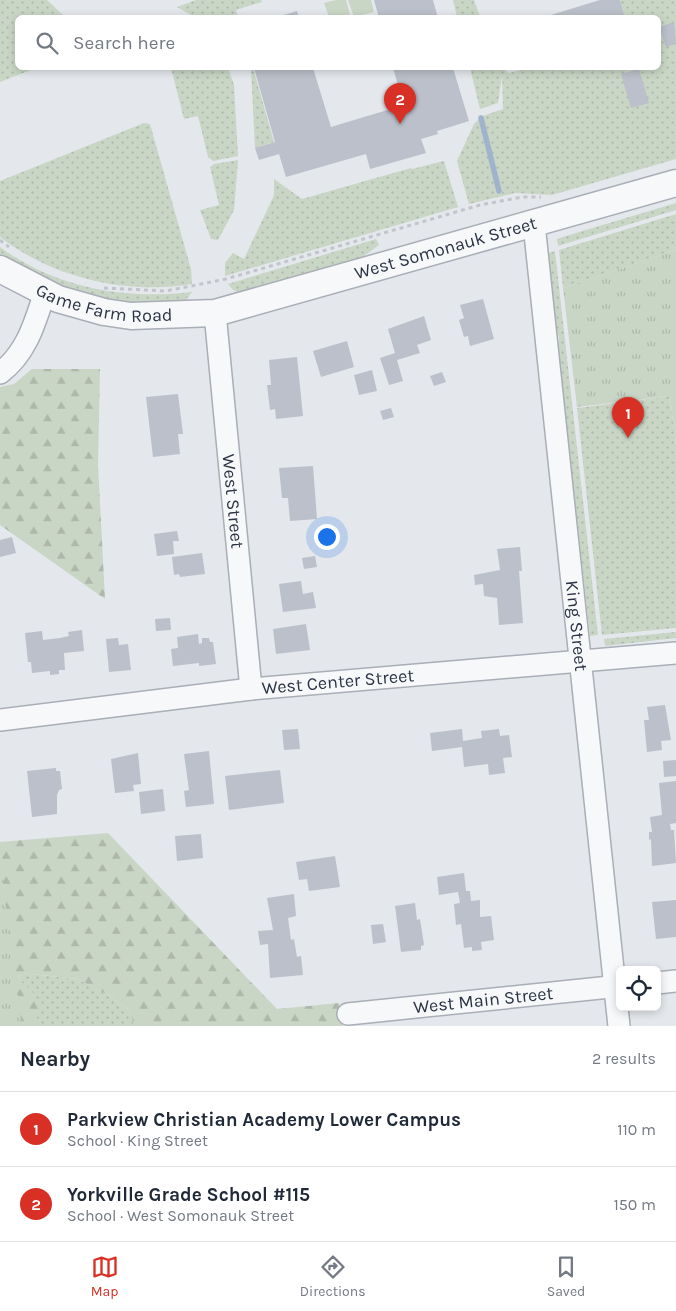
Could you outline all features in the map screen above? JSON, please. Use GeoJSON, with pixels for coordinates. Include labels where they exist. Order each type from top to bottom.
{"type":"FeatureCollection","features":[{"type":"Feature","properties":{"kind":"street","name":"West Somonauk Street"},"geometry":{"type":"LineString","coordinates":[[215,313],[676,183]]}},
{"type":"Feature","properties":{"kind":"street","name":"King Street"},"geometry":{"type":"LineString","coordinates":[[534,224],[580,662],[616,977]]}},
{"type":"Feature","properties":{"kind":"street","name":"Game Farm Road"},"geometry":{"type":"LineString","coordinates":[[8,260],[45,292],[58,299],[95,309],[132,316],[215,313]]}},
{"type":"Feature","properties":{"kind":"street"},"geometry":{"type":"LineString","coordinates":[[0,373],[13,363],[27,341],[45,292]]}},
{"type":"Feature","properties":{"kind":"street","name":"West Street"},"geometry":{"type":"LineString","coordinates":[[215,313],[251,689]]}},
{"type":"Feature","properties":{"kind":"street","name":"West Center Street"},"geometry":{"type":"LineString","coordinates":[[0,720],[251,689],[676,653]]}},
{"type":"Feature","properties":{"kind":"street"},"geometry":{"type":"LineString","coordinates":[[661,982],[676,981]]}},
{"type":"Feature","properties":{"kind":"street","name":"West Main Street"},"geometry":{"type":"LineString","coordinates":[[348,1014],[616,986]]}},
{"type":"Feature","properties":{"kind":"street","name":"King Street"},"geometry":{"type":"LineString","coordinates":[[618,1011],[619,1026]]}},
{"type":"Feature","properties":{"kind":"path"},"geometry":{"type":"LineString","coordinates":[[96,285],[104,288],[166,291],[192,287],[226,279],[480,205],[522,196],[550,198]]}},
{"type":"Feature","properties":{"kind":"path"},"geometry":{"type":"LineString","coordinates":[[0,240],[8,260]]}},
{"type":"Feature","properties":{"kind":"green space"},"geometry":{"type":"Polygon","coordinates":[[[0,0],[47,0],[63,15],[15,15],[15,70],[31,70],[0,82],[0,0]]]}},
{"type":"Feature","properties":{"kind":"green space"},"geometry":{"type":"Polygon","coordinates":[[[196,0],[261,0],[262,2],[236,10],[237,15],[191,15],[177,7],[196,0]]]}},
{"type":"Feature","properties":{"kind":"green space"},"geometry":{"type":"Polygon","coordinates":[[[346,0],[350,15],[328,15],[324,3],[346,0]]]}},
{"type":"Feature","properties":{"kind":"green space"},"geometry":{"type":"Polygon","coordinates":[[[348,0],[371,0],[374,12],[353,15],[348,0]]]}},
{"type":"Feature","properties":{"kind":"green space"},"geometry":{"type":"Polygon","coordinates":[[[453,0],[474,0],[479,15],[457,15],[453,0]]]}},
{"type":"Feature","properties":{"kind":"green space"},"geometry":{"type":"Polygon","coordinates":[[[620,0],[676,0],[676,159],[552,195],[515,193],[469,204],[457,161],[474,124],[479,119],[497,193],[502,193],[483,116],[503,109],[502,76],[498,103],[480,109],[470,70],[505,70],[509,73],[520,70],[661,70],[661,15],[624,15],[620,0]]]}},
{"type":"Feature","properties":{"kind":"green space"},"geometry":{"type":"Polygon","coordinates":[[[172,70],[229,70],[234,85],[238,156],[213,161],[208,157],[198,116],[184,119],[172,70]]]}},
{"type":"Feature","properties":{"kind":"green space"},"geometry":{"type":"Polygon","coordinates":[[[251,70],[254,70],[274,142],[255,148],[251,70]]]}},
{"type":"Feature","properties":{"kind":"green space"},"geometry":{"type":"Polygon","coordinates":[[[144,123],[150,124],[191,269],[192,284],[167,287],[141,287],[91,280],[43,263],[0,237],[0,181],[144,123]]]}},
{"type":"Feature","properties":{"kind":"green space"},"geometry":{"type":"Polygon","coordinates":[[[238,160],[234,210],[218,240],[211,239],[200,210],[219,205],[210,167],[214,164],[238,160]]]}},
{"type":"Feature","properties":{"kind":"green space"},"geometry":{"type":"Polygon","coordinates":[[[444,161],[458,207],[225,276],[225,263],[233,253],[244,259],[274,195],[274,179],[302,199],[411,168],[444,161]]]}},
{"type":"Feature","properties":{"kind":"green space"},"geometry":{"type":"Polygon","coordinates":[[[676,203],[676,210],[558,246],[557,239],[676,203]]]}},
{"type":"Feature","properties":{"kind":"green space"},"geometry":{"type":"Polygon","coordinates":[[[676,214],[676,250],[563,288],[559,250],[676,214]]]}},
{"type":"Feature","properties":{"kind":"green space"},"geometry":{"type":"Polygon","coordinates":[[[376,239],[379,245],[360,259],[240,293],[233,290],[228,284],[376,239]]]}},
{"type":"Feature","properties":{"kind":"green space"},"geometry":{"type":"Polygon","coordinates":[[[0,247],[44,272],[92,288],[141,294],[192,292],[182,305],[162,308],[76,295],[0,257],[0,247]]]}},
{"type":"Feature","properties":{"kind":"green space"},"geometry":{"type":"Polygon","coordinates":[[[676,250],[676,446],[670,396],[577,407],[563,288],[676,250]]]}},
{"type":"Feature","properties":{"kind":"green space"},"geometry":{"type":"Polygon","coordinates":[[[555,251],[598,635],[590,636],[558,346],[559,337],[556,328],[548,259],[549,253],[555,251]]]}},
{"type":"Feature","properties":{"kind":"green space"},"geometry":{"type":"Polygon","coordinates":[[[32,369],[100,369],[98,465],[105,599],[0,525],[0,387],[14,384],[32,369]]]}},
{"type":"Feature","properties":{"kind":"green space"},"geometry":{"type":"Polygon","coordinates":[[[670,396],[676,446],[676,628],[602,635],[577,408],[670,396]]]}},
{"type":"Feature","properties":{"kind":"green space"},"geometry":{"type":"Polygon","coordinates":[[[676,632],[676,638],[605,646],[604,639],[676,632]]]}},
{"type":"Feature","properties":{"kind":"green space"},"geometry":{"type":"Polygon","coordinates":[[[108,833],[277,1009],[339,1003],[343,1026],[134,1026],[130,1011],[110,996],[78,979],[20,973],[19,980],[32,991],[40,1006],[35,1026],[0,1026],[0,842],[108,833]]]}},
{"type":"Feature","properties":{"kind":"green space"},"geometry":{"type":"Polygon","coordinates":[[[0,855],[22,1026],[0,1026],[0,855]]]}},
{"type":"Feature","properties":{"kind":"green space"},"geometry":{"type":"Polygon","coordinates":[[[20,973],[78,979],[110,996],[130,1011],[134,1026],[35,1026],[39,1006],[19,980],[20,973]]]}},
{"type":"Feature","properties":{"kind":"building"},"geometry":{"type":"Polygon","coordinates":[[[374,0],[433,0],[437,15],[378,15],[374,0]]]}},
{"type":"Feature","properties":{"kind":"building"},"geometry":{"type":"Polygon","coordinates":[[[600,0],[620,0],[624,15],[551,15],[600,0]]]}},
{"type":"Feature","properties":{"kind":"building"},"geometry":{"type":"Polygon","coordinates":[[[297,11],[298,15],[284,15],[297,11]]]}},
{"type":"Feature","properties":{"kind":"building"},"geometry":{"type":"Polygon","coordinates":[[[674,22],[676,44],[666,47],[661,33],[661,26],[674,22]]]}},
{"type":"Feature","properties":{"kind":"building"},"geometry":{"type":"Polygon","coordinates":[[[255,70],[314,70],[331,127],[404,105],[394,70],[454,70],[469,121],[437,131],[438,134],[421,139],[426,153],[370,169],[366,154],[286,177],[279,154],[259,160],[255,148],[275,142],[255,70]]]}},
{"type":"Feature","properties":{"kind":"building"},"geometry":{"type":"Polygon","coordinates":[[[639,70],[649,103],[631,108],[621,74],[639,70]]]}},
{"type":"Feature","properties":{"kind":"building"},"geometry":{"type":"Polygon","coordinates":[[[483,299],[494,339],[470,346],[468,336],[464,337],[459,320],[464,318],[460,305],[483,299]]]}},
{"type":"Feature","properties":{"kind":"building"},"geometry":{"type":"Polygon","coordinates":[[[424,316],[431,340],[417,345],[420,353],[397,360],[403,381],[389,385],[380,358],[395,353],[388,329],[424,316]]]}},
{"type":"Feature","properties":{"kind":"building"},"geometry":{"type":"Polygon","coordinates":[[[347,341],[354,367],[321,377],[313,351],[347,341]]]}},
{"type":"Feature","properties":{"kind":"building"},"geometry":{"type":"Polygon","coordinates":[[[297,357],[303,416],[276,419],[275,409],[270,410],[267,385],[271,385],[269,360],[297,357]]]}},
{"type":"Feature","properties":{"kind":"building"},"geometry":{"type":"Polygon","coordinates":[[[372,370],[377,391],[359,395],[354,375],[372,370]]]}},
{"type":"Feature","properties":{"kind":"building"},"geometry":{"type":"Polygon","coordinates":[[[442,372],[446,382],[434,386],[430,376],[442,372]]]}},
{"type":"Feature","properties":{"kind":"building"},"geometry":{"type":"Polygon","coordinates":[[[178,394],[183,434],[178,434],[180,454],[153,457],[146,397],[178,394]]]}},
{"type":"Feature","properties":{"kind":"building"},"geometry":{"type":"Polygon","coordinates":[[[391,408],[394,417],[383,420],[380,411],[391,408]]]}},
{"type":"Feature","properties":{"kind":"building"},"geometry":{"type":"Polygon","coordinates":[[[313,466],[317,519],[290,521],[288,498],[282,498],[279,468],[313,466]]]}},
{"type":"Feature","properties":{"kind":"building"},"geometry":{"type":"Polygon","coordinates":[[[177,531],[179,541],[173,541],[174,554],[157,556],[154,534],[177,531]]]}},
{"type":"Feature","properties":{"kind":"building"},"geometry":{"type":"Polygon","coordinates":[[[12,537],[16,553],[0,557],[0,540],[12,537]]]}},
{"type":"Feature","properties":{"kind":"building"},"geometry":{"type":"Polygon","coordinates":[[[520,547],[522,571],[519,571],[523,623],[499,625],[497,598],[484,596],[483,584],[475,585],[474,575],[500,570],[497,549],[520,547]]]}},
{"type":"Feature","properties":{"kind":"building"},"geometry":{"type":"Polygon","coordinates":[[[202,553],[205,574],[180,577],[179,574],[174,575],[172,557],[202,553]]]}},
{"type":"Feature","properties":{"kind":"building"},"geometry":{"type":"Polygon","coordinates":[[[315,556],[317,567],[304,569],[302,558],[315,556]]]}},
{"type":"Feature","properties":{"kind":"building"},"geometry":{"type":"Polygon","coordinates":[[[301,581],[303,594],[313,592],[316,608],[283,612],[279,584],[301,581]]]}},
{"type":"Feature","properties":{"kind":"building"},"geometry":{"type":"Polygon","coordinates":[[[170,618],[171,630],[156,631],[155,619],[170,618]]]}},
{"type":"Feature","properties":{"kind":"building"},"geometry":{"type":"Polygon","coordinates":[[[306,624],[310,650],[276,654],[273,629],[306,624]]]}},
{"type":"Feature","properties":{"kind":"building"},"geometry":{"type":"Polygon","coordinates":[[[82,630],[84,651],[64,653],[65,670],[59,670],[59,674],[50,675],[50,671],[32,673],[31,662],[28,662],[25,633],[42,631],[43,640],[69,636],[68,632],[82,630]]]}},
{"type":"Feature","properties":{"kind":"building"},"geometry":{"type":"Polygon","coordinates":[[[198,634],[199,644],[202,643],[202,638],[209,638],[210,642],[213,642],[216,664],[199,666],[199,663],[173,666],[171,649],[178,648],[177,637],[198,634]]]}},
{"type":"Feature","properties":{"kind":"building"},"geometry":{"type":"Polygon","coordinates":[[[118,638],[119,645],[128,644],[131,670],[109,672],[106,639],[118,638]]]}},
{"type":"Feature","properties":{"kind":"building"},"geometry":{"type":"Polygon","coordinates":[[[665,705],[671,740],[661,741],[662,750],[647,752],[644,720],[649,720],[647,707],[665,705]]]}},
{"type":"Feature","properties":{"kind":"building"},"geometry":{"type":"Polygon","coordinates":[[[298,729],[300,749],[284,750],[282,730],[298,729]]]}},
{"type":"Feature","properties":{"kind":"building"},"geometry":{"type":"Polygon","coordinates":[[[462,729],[463,741],[482,738],[481,731],[499,729],[500,736],[509,735],[512,757],[503,758],[505,773],[489,775],[488,764],[464,767],[462,747],[432,751],[430,733],[462,729]]]}},
{"type":"Feature","properties":{"kind":"building"},"geometry":{"type":"Polygon","coordinates":[[[209,751],[214,804],[186,807],[184,791],[189,790],[184,754],[209,751]]]}},
{"type":"Feature","properties":{"kind":"building"},"geometry":{"type":"Polygon","coordinates":[[[138,753],[141,784],[133,785],[134,791],[115,793],[111,759],[138,753]]]}},
{"type":"Feature","properties":{"kind":"building"},"geometry":{"type":"Polygon","coordinates":[[[676,760],[676,776],[664,777],[663,761],[676,760]]]}},
{"type":"Feature","properties":{"kind":"building"},"geometry":{"type":"Polygon","coordinates":[[[56,768],[56,771],[60,771],[62,789],[59,790],[57,795],[57,814],[32,817],[27,771],[56,768]]]}},
{"type":"Feature","properties":{"kind":"building"},"geometry":{"type":"Polygon","coordinates":[[[280,770],[284,803],[229,810],[225,776],[280,770]]]}},
{"type":"Feature","properties":{"kind":"building"},"geometry":{"type":"Polygon","coordinates":[[[676,781],[676,823],[670,824],[671,830],[674,830],[676,863],[652,866],[651,839],[649,840],[649,832],[652,832],[650,817],[662,815],[659,783],[676,781]]]}},
{"type":"Feature","properties":{"kind":"building"},"geometry":{"type":"Polygon","coordinates":[[[163,789],[165,811],[141,814],[139,792],[163,789]]]}},
{"type":"Feature","properties":{"kind":"building"},"geometry":{"type":"Polygon","coordinates":[[[201,834],[203,858],[177,861],[175,836],[201,834]]]}},
{"type":"Feature","properties":{"kind":"building"},"geometry":{"type":"Polygon","coordinates":[[[335,856],[340,887],[309,891],[307,879],[299,880],[296,862],[335,856]]]}},
{"type":"Feature","properties":{"kind":"building"},"geometry":{"type":"Polygon","coordinates":[[[464,873],[466,891],[470,891],[471,901],[480,900],[480,917],[491,916],[494,940],[481,942],[482,950],[472,951],[472,947],[464,948],[461,924],[456,925],[454,904],[460,903],[458,892],[439,895],[437,877],[464,873]]]}},
{"type":"Feature","properties":{"kind":"building"},"geometry":{"type":"Polygon","coordinates":[[[294,894],[296,916],[288,918],[291,940],[294,939],[297,957],[301,956],[303,975],[270,978],[268,944],[260,945],[258,931],[273,930],[267,898],[294,894]]]}},
{"type":"Feature","properties":{"kind":"building"},"geometry":{"type":"Polygon","coordinates":[[[676,900],[676,937],[656,939],[652,902],[676,900]]]}},
{"type":"Feature","properties":{"kind":"building"},"geometry":{"type":"Polygon","coordinates":[[[415,903],[417,920],[420,919],[424,945],[421,946],[421,950],[401,952],[395,906],[415,903]]]}},
{"type":"Feature","properties":{"kind":"building"},"geometry":{"type":"Polygon","coordinates":[[[383,924],[386,942],[373,944],[371,925],[383,924]]]}},
{"type":"Feature","properties":{"kind":"waterway"},"geometry":{"type":"LineString","coordinates":[[481,118],[499,191]]}},
{"type":"Feature","properties":{"kind":"place","name":"Yorkville Grade School #115"},"geometry":{"type":"Point","coordinates":[400,124]}},
{"type":"Feature","properties":{"kind":"place","name":"Parkview Christian Academy Lower Campus"},"geometry":{"type":"Point","coordinates":[628,438]}}]}
